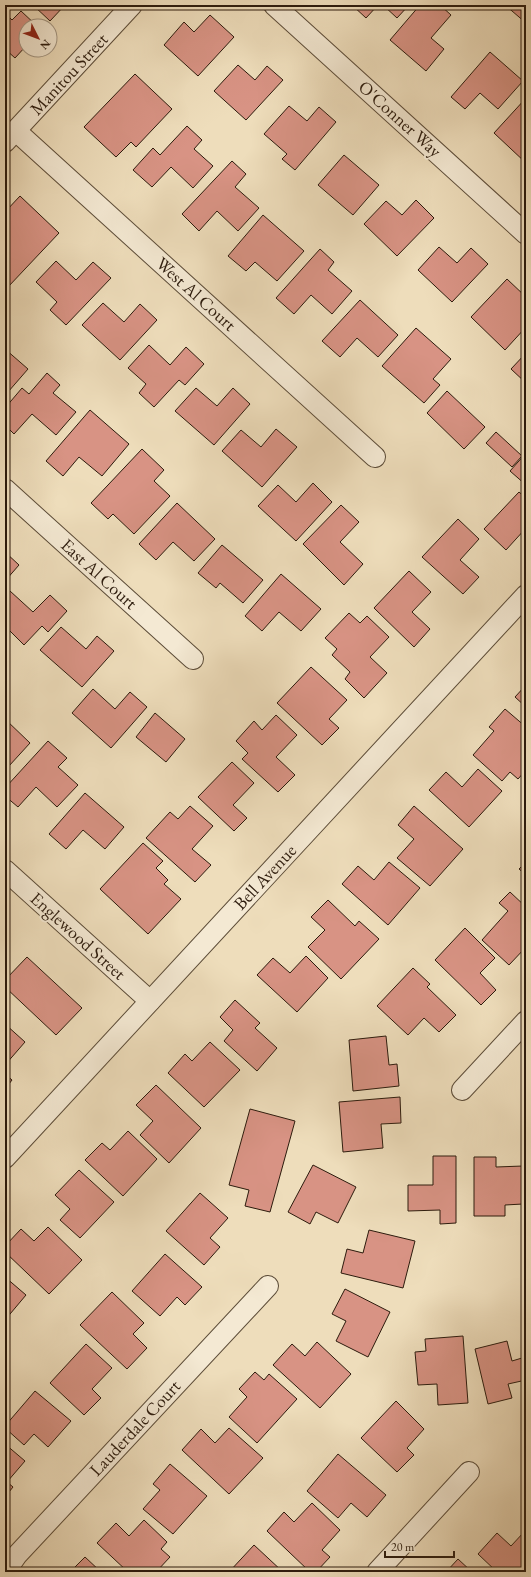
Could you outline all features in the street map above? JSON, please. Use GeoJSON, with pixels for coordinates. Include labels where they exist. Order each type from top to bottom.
{"type":"FeatureCollection","features":[{"type":"Feature","properties":{"kind":"street","name":"Manitou Street"},"geometry":{"type":"LineString","coordinates":[[10,136],[132,5]]}},
{"type":"Feature","properties":{"kind":"street","name":"O'Conner Way"},"geometry":{"type":"LineString","coordinates":[[274,5],[526,234]]}},
{"type":"Feature","properties":{"kind":"street","name":"West Al Court"},"geometry":{"type":"LineString","coordinates":[[10,136],[375,457]]}},
{"type":"Feature","properties":{"kind":"street","name":"East Al Court"},"geometry":{"type":"LineString","coordinates":[[5,490],[193,659]]}},
{"type":"Feature","properties":{"kind":"street","name":"Bell Avenue"},"geometry":{"type":"LineString","coordinates":[[5,1158],[526,596]]}},
{"type":"Feature","properties":{"kind":"street","name":"Englewood Street"},"geometry":{"type":"LineString","coordinates":[[5,870],[150,1001]]}},
{"type":"Feature","properties":{"kind":"street"},"geometry":{"type":"LineString","coordinates":[[462,1090],[526,1021]]}},
{"type":"Feature","properties":{"kind":"street","name":"Lauderdale Court"},"geometry":{"type":"LineString","coordinates":[[5,1572],[17,1555],[268,1286]]}},
{"type":"Feature","properties":{"kind":"street"},"geometry":{"type":"LineString","coordinates":[[377,1572],[469,1472]]}},
{"type":"Feature","properties":{"kind":"building"},"geometry":{"type":"Polygon","coordinates":[[[33,5],[65,5],[53,18],[47,18],[33,5]]]}},
{"type":"Feature","properties":{"kind":"building"},"geometry":{"type":"Polygon","coordinates":[[[352,5],[378,5],[366,18],[352,5]]]}},
{"type":"Feature","properties":{"kind":"building"},"geometry":{"type":"Polygon","coordinates":[[[383,5],[409,5],[397,18],[383,5]]]}},
{"type":"Feature","properties":{"kind":"building"},"geometry":{"type":"Polygon","coordinates":[[[420,5],[440,5],[451,15],[431,38],[444,49],[426,71],[390,40],[420,5]]]}},
{"type":"Feature","properties":{"kind":"building"},"geometry":{"type":"Polygon","coordinates":[[[505,5],[526,5],[526,23],[505,5]]]}},
{"type":"Feature","properties":{"kind":"building"},"geometry":{"type":"Polygon","coordinates":[[[21,11],[28,18],[18,18],[18,55],[15,58],[5,49],[5,13],[12,20],[21,11]]]}},
{"type":"Feature","properties":{"kind":"building"},"geometry":{"type":"Polygon","coordinates":[[[210,15],[234,37],[198,76],[164,45],[184,22],[194,32],[210,15]]]}},
{"type":"Feature","properties":{"kind":"building"},"geometry":{"type":"Polygon","coordinates":[[[490,52],[523,81],[498,109],[480,93],[465,109],[451,97],[490,52]]]}},
{"type":"Feature","properties":{"kind":"building"},"geometry":{"type":"Polygon","coordinates":[[[238,65],[255,80],[267,66],[283,80],[246,120],[214,91],[238,65]]]}},
{"type":"Feature","properties":{"kind":"building"},"geometry":{"type":"Polygon","coordinates":[[[135,74],[172,109],[136,147],[131,142],[116,157],[84,127],[135,74]]]}},
{"type":"Feature","properties":{"kind":"building"},"geometry":{"type":"Polygon","coordinates":[[[526,98],[526,163],[494,133],[526,98]]]}},
{"type":"Feature","properties":{"kind":"building"},"geometry":{"type":"Polygon","coordinates":[[[289,106],[307,121],[319,107],[336,122],[295,170],[282,159],[287,154],[264,134],[289,106]]]}},
{"type":"Feature","properties":{"kind":"building"},"geometry":{"type":"Polygon","coordinates":[[[187,126],[202,140],[194,149],[213,166],[193,188],[171,167],[152,187],[133,170],[153,148],[160,155],[187,126]]]}},
{"type":"Feature","properties":{"kind":"building"},"geometry":{"type":"Polygon","coordinates":[[[344,155],[379,185],[353,215],[318,185],[344,155]]]}},
{"type":"Feature","properties":{"kind":"building"},"geometry":{"type":"Polygon","coordinates":[[[232,161],[246,174],[235,187],[259,208],[238,231],[217,211],[199,231],[182,214],[232,161]]]}},
{"type":"Feature","properties":{"kind":"building"},"geometry":{"type":"Polygon","coordinates":[[[20,196],[59,233],[8,287],[5,285],[5,212],[20,196]]]}},
{"type":"Feature","properties":{"kind":"building"},"geometry":{"type":"Polygon","coordinates":[[[416,200],[434,218],[397,256],[364,224],[386,201],[402,215],[416,200]]]}},
{"type":"Feature","properties":{"kind":"building"},"geometry":{"type":"Polygon","coordinates":[[[263,215],[304,251],[277,281],[255,262],[246,271],[228,256],[263,215]]]}},
{"type":"Feature","properties":{"kind":"building"},"geometry":{"type":"Polygon","coordinates":[[[439,247],[457,263],[471,248],[488,264],[452,302],[418,270],[439,247]]]}},
{"type":"Feature","properties":{"kind":"building"},"geometry":{"type":"Polygon","coordinates":[[[320,249],[334,262],[328,270],[352,291],[332,314],[311,295],[294,314],[276,298],[320,249]]]}},
{"type":"Feature","properties":{"kind":"building"},"geometry":{"type":"Polygon","coordinates":[[[56,261],[76,280],[93,262],[111,278],[66,325],[50,310],[57,302],[36,282],[56,261]]]}},
{"type":"Feature","properties":{"kind":"building"},"geometry":{"type":"Polygon","coordinates":[[[507,279],[526,297],[526,302],[521,307],[526,312],[526,327],[505,350],[471,317],[507,279]]]}},
{"type":"Feature","properties":{"kind":"building"},"geometry":{"type":"Polygon","coordinates":[[[360,300],[398,335],[378,357],[357,338],[340,357],[322,341],[360,300]]]}},
{"type":"Feature","properties":{"kind":"building"},"geometry":{"type":"Polygon","coordinates":[[[103,303],[124,322],[140,304],[157,320],[120,360],[82,325],[103,303]]]}},
{"type":"Feature","properties":{"kind":"building"},"geometry":{"type":"Polygon","coordinates":[[[416,328],[451,359],[433,379],[440,385],[424,403],[382,366],[416,328]]]}},
{"type":"Feature","properties":{"kind":"building"},"geometry":{"type":"Polygon","coordinates":[[[149,345],[170,365],[186,347],[204,364],[185,385],[179,380],[154,407],[139,393],[146,384],[128,368],[149,345]]]}},
{"type":"Feature","properties":{"kind":"building"},"geometry":{"type":"Polygon","coordinates":[[[5,349],[28,369],[8,392],[5,389],[5,349]]]}},
{"type":"Feature","properties":{"kind":"building"},"geometry":{"type":"Polygon","coordinates":[[[526,353],[526,383],[511,369],[526,353]]]}},
{"type":"Feature","properties":{"kind":"building"},"geometry":{"type":"Polygon","coordinates":[[[47,373],[60,385],[53,393],[76,412],[56,435],[32,414],[14,434],[5,425],[5,408],[22,388],[29,394],[47,373]]]}},
{"type":"Feature","properties":{"kind":"building"},"geometry":{"type":"Polygon","coordinates":[[[196,388],[217,406],[233,388],[250,404],[214,445],[175,411],[196,388]]]}},
{"type":"Feature","properties":{"kind":"building"},"geometry":{"type":"Polygon","coordinates":[[[447,391],[485,427],[464,449],[427,413],[447,391]]]}},
{"type":"Feature","properties":{"kind":"building"},"geometry":{"type":"Polygon","coordinates":[[[90,410],[129,444],[102,476],[79,457],[63,476],[46,461],[90,410]]]}},
{"type":"Feature","properties":{"kind":"building"},"geometry":{"type":"Polygon","coordinates":[[[276,429],[297,447],[262,487],[222,451],[241,430],[261,447],[276,429]]]}},
{"type":"Feature","properties":{"kind":"building"},"geometry":{"type":"Polygon","coordinates":[[[496,432],[522,456],[512,467],[486,443],[496,432]]]}},
{"type":"Feature","properties":{"kind":"building"},"geometry":{"type":"Polygon","coordinates":[[[142,449],[164,470],[154,481],[170,496],[134,534],[113,514],[108,519],[91,503],[142,449]]]}},
{"type":"Feature","properties":{"kind":"building"},"geometry":{"type":"Polygon","coordinates":[[[526,453],[526,485],[510,471],[526,453]]]}},
{"type":"Feature","properties":{"kind":"building"},"geometry":{"type":"Polygon","coordinates":[[[313,483],[332,502],[296,541],[258,506],[278,485],[296,502],[313,483]]]}},
{"type":"Feature","properties":{"kind":"building"},"geometry":{"type":"Polygon","coordinates":[[[519,492],[526,498],[526,528],[506,550],[484,529],[519,492]]]}},
{"type":"Feature","properties":{"kind":"building"},"geometry":{"type":"Polygon","coordinates":[[[177,503],[215,539],[194,561],[173,542],[156,560],[139,544],[177,503]]]}},
{"type":"Feature","properties":{"kind":"building"},"geometry":{"type":"Polygon","coordinates":[[[341,505],[359,522],[340,542],[363,564],[344,585],[303,544],[341,505]]]}},
{"type":"Feature","properties":{"kind":"building"},"geometry":{"type":"Polygon","coordinates":[[[458,519],[479,539],[460,560],[479,577],[463,594],[422,557],[458,519]]]}},
{"type":"Feature","properties":{"kind":"building"},"geometry":{"type":"Polygon","coordinates":[[[222,545],[263,580],[243,603],[220,583],[216,588],[198,573],[222,545]]]}},
{"type":"Feature","properties":{"kind":"building"},"geometry":{"type":"Polygon","coordinates":[[[5,552],[19,565],[5,581],[5,552]]]}},
{"type":"Feature","properties":{"kind":"building"},"geometry":{"type":"Polygon","coordinates":[[[409,571],[431,592],[412,612],[430,629],[414,647],[374,608],[409,571]]]}},
{"type":"Feature","properties":{"kind":"building"},"geometry":{"type":"Polygon","coordinates":[[[281,574],[321,609],[301,631],[279,612],[262,631],[245,616],[281,574]]]}},
{"type":"Feature","properties":{"kind":"building"},"geometry":{"type":"Polygon","coordinates":[[[10,591],[33,612],[50,595],[67,611],[48,632],[42,626],[24,645],[5,626],[5,597],[10,591]]]}},
{"type":"Feature","properties":{"kind":"building"},"geometry":{"type":"Polygon","coordinates":[[[349,613],[360,623],[367,616],[389,637],[370,657],[387,673],[364,698],[345,679],[350,672],[332,655],[337,649],[325,638],[349,613]]]}},
{"type":"Feature","properties":{"kind":"building"},"geometry":{"type":"Polygon","coordinates":[[[61,627],[86,649],[97,636],[114,651],[82,687],[40,650],[61,627]]]}},
{"type":"Feature","properties":{"kind":"building"},"geometry":{"type":"Polygon","coordinates":[[[311,667],[347,700],[329,719],[339,728],[322,745],[277,703],[311,667]]]}},
{"type":"Feature","properties":{"kind":"building"},"geometry":{"type":"Polygon","coordinates":[[[526,685],[526,707],[515,697],[526,685]]]}},
{"type":"Feature","properties":{"kind":"building"},"geometry":{"type":"Polygon","coordinates":[[[93,689],[115,709],[130,692],[147,707],[111,748],[72,713],[93,689]]]}},
{"type":"Feature","properties":{"kind":"building"},"geometry":{"type":"Polygon","coordinates":[[[505,709],[526,727],[526,770],[518,779],[510,772],[502,781],[473,755],[494,731],[489,727],[505,709]]]}},
{"type":"Feature","properties":{"kind":"building"},"geometry":{"type":"Polygon","coordinates":[[[155,713],[185,739],[166,762],[136,737],[155,713]]]}},
{"type":"Feature","properties":{"kind":"building"},"geometry":{"type":"Polygon","coordinates":[[[276,715],[297,735],[276,757],[295,775],[278,792],[242,759],[248,753],[236,741],[254,721],[262,730],[276,715]]]}},
{"type":"Feature","properties":{"kind":"building"},"geometry":{"type":"Polygon","coordinates":[[[5,719],[30,743],[9,766],[5,763],[5,719]]]}},
{"type":"Feature","properties":{"kind":"building"},"geometry":{"type":"Polygon","coordinates":[[[48,741],[67,758],[58,767],[78,785],[57,807],[36,787],[18,807],[5,796],[5,788],[48,741]]]}},
{"type":"Feature","properties":{"kind":"building"},"geometry":{"type":"Polygon","coordinates":[[[232,762],[254,783],[233,805],[247,818],[234,831],[198,797],[232,762]]]}},
{"type":"Feature","properties":{"kind":"building"},"geometry":{"type":"Polygon","coordinates":[[[478,769],[502,791],[469,827],[429,790],[446,772],[462,787],[478,769]]]}},
{"type":"Feature","properties":{"kind":"building"},"geometry":{"type":"Polygon","coordinates":[[[85,793],[124,827],[105,849],[83,830],[66,849],[49,834],[85,793]]]}},
{"type":"Feature","properties":{"kind":"building"},"geometry":{"type":"Polygon","coordinates":[[[190,806],[213,826],[192,849],[211,865],[195,882],[146,838],[170,812],[178,819],[190,806]]]}},
{"type":"Feature","properties":{"kind":"building"},"geometry":{"type":"Polygon","coordinates":[[[414,806],[463,849],[430,886],[397,858],[414,839],[398,825],[414,806]]]}},
{"type":"Feature","properties":{"kind":"building"},"geometry":{"type":"Polygon","coordinates":[[[143,843],[163,861],[156,868],[168,880],[164,884],[181,899],[148,934],[100,889],[143,843]]]}},
{"type":"Feature","properties":{"kind":"building"},"geometry":{"type":"Polygon","coordinates":[[[389,862],[420,888],[388,925],[342,884],[358,866],[374,880],[389,862]]]}},
{"type":"Feature","properties":{"kind":"building"},"geometry":{"type":"Polygon","coordinates":[[[526,862],[526,875],[519,869],[526,862]]]}},
{"type":"Feature","properties":{"kind":"building"},"geometry":{"type":"Polygon","coordinates":[[[510,892],[526,907],[526,947],[509,965],[482,940],[508,911],[499,903],[510,892]]]}},
{"type":"Feature","properties":{"kind":"building"},"geometry":{"type":"Polygon","coordinates":[[[328,900],[355,926],[359,921],[379,939],[341,979],[308,947],[325,930],[311,917],[328,900]]]}},
{"type":"Feature","properties":{"kind":"building"},"geometry":{"type":"Polygon","coordinates":[[[465,928],[495,958],[480,973],[496,990],[481,1005],[435,960],[465,928]]]}},
{"type":"Feature","properties":{"kind":"building"},"geometry":{"type":"Polygon","coordinates":[[[5,931],[10,936],[5,941],[5,931]]]}},
{"type":"Feature","properties":{"kind":"building"},"geometry":{"type":"Polygon","coordinates":[[[306,956],[328,978],[297,1012],[257,975],[273,958],[290,973],[306,956]]]}},
{"type":"Feature","properties":{"kind":"building"},"geometry":{"type":"Polygon","coordinates":[[[27,957],[82,1008],[56,1035],[5,987],[5,980],[27,957]]]}},
{"type":"Feature","properties":{"kind":"building"},"geometry":{"type":"Polygon","coordinates":[[[413,968],[430,984],[427,987],[456,1015],[439,1032],[424,1018],[408,1035],[377,1006],[413,968]]]}},
{"type":"Feature","properties":{"kind":"building"},"geometry":{"type":"Polygon","coordinates":[[[235,1000],[260,1023],[255,1028],[277,1048],[257,1071],[224,1041],[233,1030],[220,1017],[235,1000]]]}},
{"type":"Feature","properties":{"kind":"building"},"geometry":{"type":"Polygon","coordinates":[[[5,1024],[25,1042],[5,1065],[5,1024]]]}},
{"type":"Feature","properties":{"kind":"building"},"geometry":{"type":"Polygon","coordinates":[[[386,1036],[389,1065],[397,1064],[399,1086],[353,1091],[349,1040],[386,1036]]]}},
{"type":"Feature","properties":{"kind":"building"},"geometry":{"type":"Polygon","coordinates":[[[210,1042],[240,1070],[204,1107],[168,1073],[185,1054],[192,1061],[210,1042]]]}},
{"type":"Feature","properties":{"kind":"building"},"geometry":{"type":"Polygon","coordinates":[[[5,1074],[12,1080],[5,1089],[5,1074]]]}},
{"type":"Feature","properties":{"kind":"building"},"geometry":{"type":"Polygon","coordinates":[[[156,1085],[201,1128],[169,1163],[140,1135],[153,1121],[136,1105],[156,1085]]]}},
{"type":"Feature","properties":{"kind":"building"},"geometry":{"type":"Polygon","coordinates":[[[400,1097],[401,1123],[381,1124],[383,1148],[343,1152],[339,1102],[400,1097]]]}},
{"type":"Feature","properties":{"kind":"building"},"geometry":{"type":"Polygon","coordinates":[[[250,1109],[295,1121],[270,1212],[245,1206],[249,1190],[229,1185],[250,1109]]]}},
{"type":"Feature","properties":{"kind":"building"},"geometry":{"type":"Polygon","coordinates":[[[128,1131],[157,1159],[123,1196],[85,1160],[102,1143],[110,1150],[128,1131]]]}},
{"type":"Feature","properties":{"kind":"building"},"geometry":{"type":"Polygon","coordinates":[[[433,1156],[456,1156],[456,1223],[440,1224],[440,1210],[408,1211],[408,1185],[433,1185],[433,1156]]]}},
{"type":"Feature","properties":{"kind":"building"},"geometry":{"type":"Polygon","coordinates":[[[474,1157],[496,1157],[496,1167],[523,1166],[523,1204],[505,1205],[505,1216],[474,1216],[474,1157]]]}},
{"type":"Feature","properties":{"kind":"building"},"geometry":{"type":"Polygon","coordinates":[[[313,1165],[356,1187],[338,1223],[316,1212],[310,1224],[288,1212],[313,1165]]]}},
{"type":"Feature","properties":{"kind":"building"},"geometry":{"type":"Polygon","coordinates":[[[79,1170],[114,1202],[80,1238],[60,1220],[70,1209],[55,1195],[79,1170]]]}},
{"type":"Feature","properties":{"kind":"building"},"geometry":{"type":"Polygon","coordinates":[[[200,1193],[228,1218],[210,1238],[220,1247],[204,1265],[166,1231],[200,1193]]]}},
{"type":"Feature","properties":{"kind":"building"},"geometry":{"type":"Polygon","coordinates":[[[48,1227],[82,1260],[49,1294],[5,1252],[5,1246],[21,1229],[34,1241],[48,1227]]]}},
{"type":"Feature","properties":{"kind":"building"},"geometry":{"type":"Polygon","coordinates":[[[369,1230],[415,1241],[403,1288],[341,1273],[347,1249],[363,1253],[369,1230]]]}},
{"type":"Feature","properties":{"kind":"building"},"geometry":{"type":"Polygon","coordinates":[[[165,1254],[202,1287],[185,1305],[177,1297],[160,1316],[132,1291],[165,1254]]]}},
{"type":"Feature","properties":{"kind":"building"},"geometry":{"type":"Polygon","coordinates":[[[5,1277],[26,1295],[5,1320],[5,1277]]]}},
{"type":"Feature","properties":{"kind":"building"},"geometry":{"type":"Polygon","coordinates":[[[345,1289],[390,1312],[368,1357],[336,1341],[346,1321],[332,1314],[345,1289]]]}},
{"type":"Feature","properties":{"kind":"building"},"geometry":{"type":"Polygon","coordinates":[[[112,1292],[144,1323],[133,1334],[147,1348],[127,1369],[80,1325],[112,1292]]]}},
{"type":"Feature","properties":{"kind":"building"},"geometry":{"type":"Polygon","coordinates":[[[463,1336],[468,1403],[438,1405],[437,1384],[418,1385],[415,1352],[426,1351],[425,1339],[463,1336]]]}},
{"type":"Feature","properties":{"kind":"building"},"geometry":{"type":"Polygon","coordinates":[[[507,1341],[512,1361],[522,1358],[526,1380],[508,1384],[512,1398],[488,1404],[475,1349],[507,1341]]]}},
{"type":"Feature","properties":{"kind":"building"},"geometry":{"type":"Polygon","coordinates":[[[317,1342],[351,1374],[320,1408],[273,1365],[292,1344],[305,1356],[317,1342]]]}},
{"type":"Feature","properties":{"kind":"building"},"geometry":{"type":"Polygon","coordinates":[[[86,1344],[112,1368],[92,1389],[101,1398],[84,1415],[50,1383],[86,1344]]]}},
{"type":"Feature","properties":{"kind":"building"},"geometry":{"type":"Polygon","coordinates":[[[255,1372],[264,1380],[269,1374],[297,1399],[257,1443],[229,1417],[247,1397],[239,1389],[255,1372]]]}},
{"type":"Feature","properties":{"kind":"building"},"geometry":{"type":"Polygon","coordinates":[[[35,1391],[71,1421],[48,1447],[34,1434],[24,1445],[5,1428],[5,1426],[35,1391]]]}},
{"type":"Feature","properties":{"kind":"building"},"geometry":{"type":"Polygon","coordinates":[[[396,1401],[424,1429],[407,1448],[414,1455],[397,1472],[361,1438],[396,1401]]]}},
{"type":"Feature","properties":{"kind":"building"},"geometry":{"type":"Polygon","coordinates":[[[229,1428],[263,1458],[229,1494],[182,1450],[201,1429],[215,1443],[229,1428]]]}},
{"type":"Feature","properties":{"kind":"building"},"geometry":{"type":"Polygon","coordinates":[[[5,1444],[25,1461],[7,1482],[13,1487],[5,1497],[5,1444]]]}},
{"type":"Feature","properties":{"kind":"building"},"geometry":{"type":"Polygon","coordinates":[[[338,1454],[386,1495],[367,1517],[351,1503],[338,1518],[307,1491],[338,1454]]]}},
{"type":"Feature","properties":{"kind":"building"},"geometry":{"type":"Polygon","coordinates":[[[170,1464],[207,1496],[173,1534],[143,1509],[160,1490],[153,1484],[170,1464]]]}},
{"type":"Feature","properties":{"kind":"building"},"geometry":{"type":"Polygon","coordinates":[[[312,1503],[340,1530],[322,1550],[330,1557],[316,1572],[310,1572],[267,1531],[284,1512],[294,1522],[312,1503]]]}},
{"type":"Feature","properties":{"kind":"building"},"geometry":{"type":"Polygon","coordinates":[[[144,1520],[167,1542],[161,1549],[170,1557],[156,1572],[128,1572],[97,1543],[116,1523],[129,1536],[144,1520]]]}},
{"type":"Feature","properties":{"kind":"building"},"geometry":{"type":"Polygon","coordinates":[[[524,1532],[526,1534],[526,1572],[497,1572],[478,1554],[497,1533],[511,1546],[524,1532]]]}},
{"type":"Feature","properties":{"kind":"building"},"geometry":{"type":"Polygon","coordinates":[[[254,1545],[283,1572],[229,1572],[254,1545]]]}},
{"type":"Feature","properties":{"kind":"building"},"geometry":{"type":"Polygon","coordinates":[[[85,1557],[101,1572],[70,1572],[85,1557]]]}},
{"type":"Feature","properties":{"kind":"building"},"geometry":{"type":"Polygon","coordinates":[[[458,1559],[472,1572],[446,1572],[458,1559]]]}}]}
